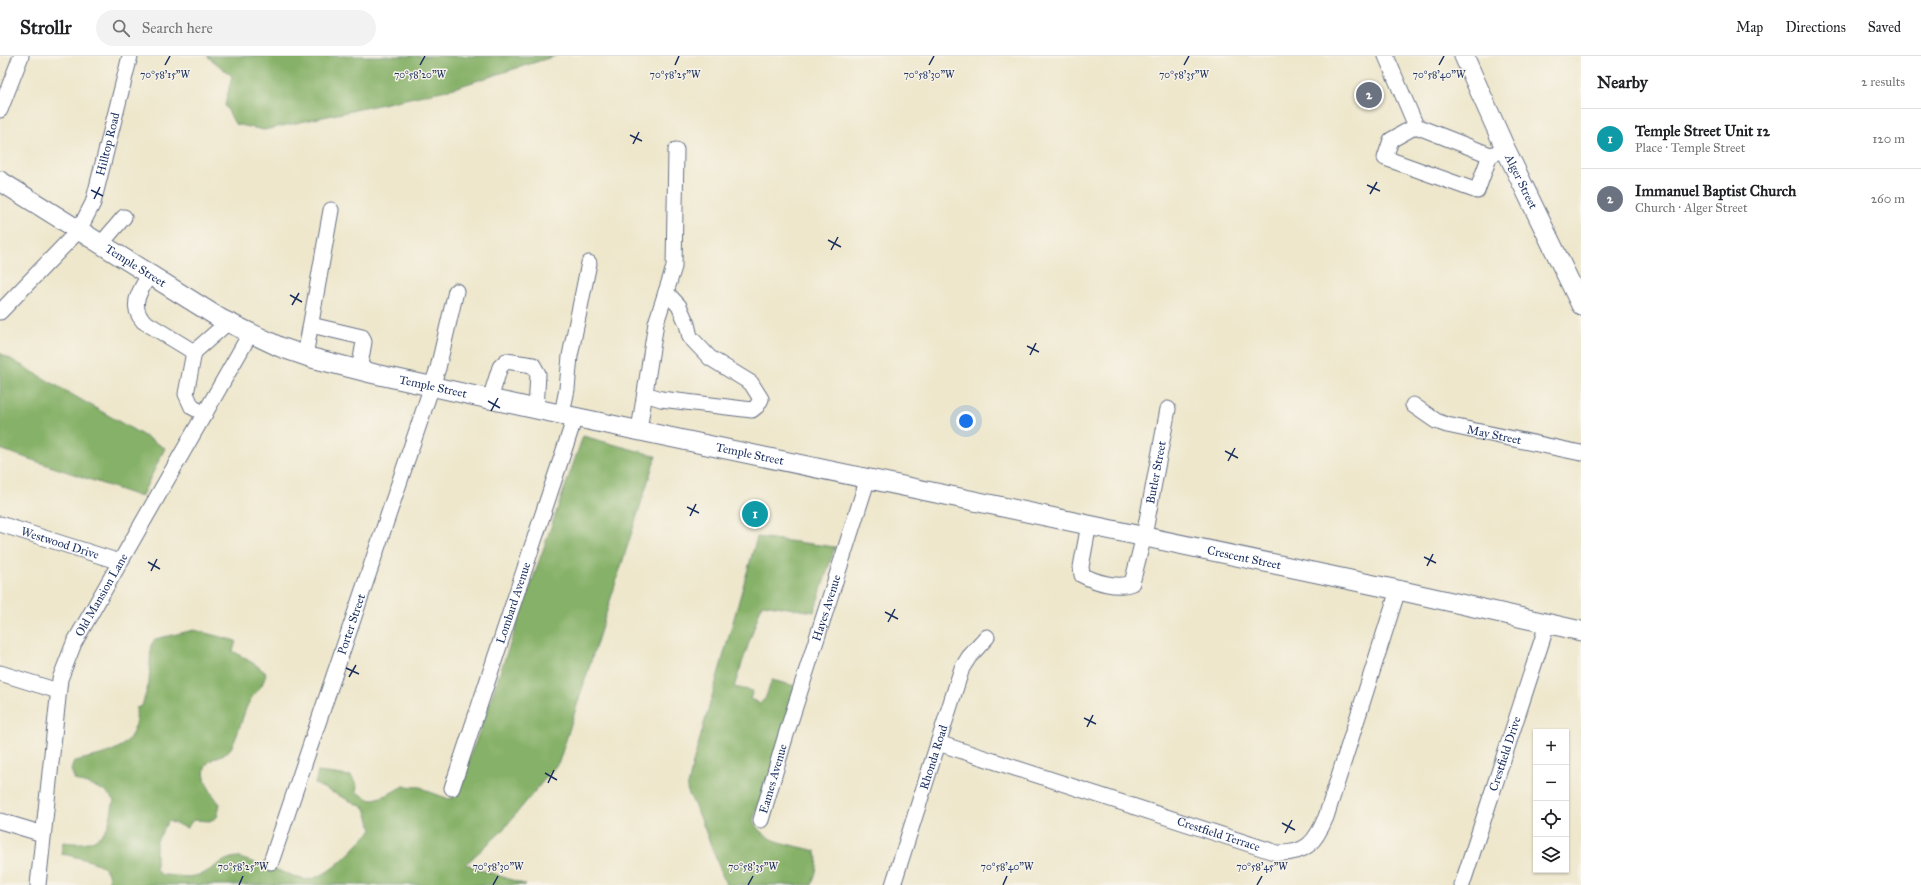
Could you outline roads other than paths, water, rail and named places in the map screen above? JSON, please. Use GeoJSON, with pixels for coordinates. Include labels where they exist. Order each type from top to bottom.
{"type":"FeatureCollection","features":[{"type":"Feature","properties":{"kind":"main road","name":"Alger Street"},"geometry":{"type":"LineString","coordinates":[[1464,56],[1498,152],[1581,305]]}},
{"type":"Feature","properties":{"kind":"main road","name":"Temple Street"},"geometry":{"type":"LineString","coordinates":[[0,181],[227,323],[305,356],[359,370],[568,416],[906,486]]}},
{"type":"Feature","properties":{"kind":"main road","name":"Crescent Street"},"geometry":{"type":"LineString","coordinates":[[906,486],[1548,622],[1581,631]]}},
{"type":"Feature","properties":{"kind":"street"},"geometry":{"type":"LineString","coordinates":[[0,110],[22,56]]}},
{"type":"Feature","properties":{"kind":"street","name":"Hilltop Road"},"geometry":{"type":"LineString","coordinates":[[0,312],[79,230],[93,203],[130,56]]}},
{"type":"Feature","properties":{"kind":"street"},"geometry":{"type":"LineString","coordinates":[[1386,56],[1416,126]]}},
{"type":"Feature","properties":{"kind":"street"},"geometry":{"type":"LineString","coordinates":[[1416,126],[1498,152],[1477,191],[1385,158],[1391,140],[1416,126]]}},
{"type":"Feature","properties":{"kind":"street"},"geometry":{"type":"LineString","coordinates":[[639,430],[656,324],[674,267],[676,150]]}},
{"type":"Feature","properties":{"kind":"street"},"geometry":{"type":"LineString","coordinates":[[305,356],[331,210]]}},
{"type":"Feature","properties":{"kind":"street"},"geometry":{"type":"LineString","coordinates":[[101,244],[124,216]]}},
{"type":"Feature","properties":{"kind":"street","name":"Lombard Avenue"},"geometry":{"type":"LineString","coordinates":[[452,788],[568,416],[567,389],[570,356],[589,263]]}},
{"type":"Feature","properties":{"kind":"street"},"geometry":{"type":"LineString","coordinates":[[149,275],[136,299],[138,315],[143,321],[194,352]]}},
{"type":"Feature","properties":{"kind":"street","name":"Porter Street"},"geometry":{"type":"LineString","coordinates":[[272,862],[438,368],[456,291]]}},
{"type":"Feature","properties":{"kind":"street"},"geometry":{"type":"LineString","coordinates":[[645,394],[661,399],[752,410],[757,406],[761,399],[751,383],[710,358],[690,336],[687,324],[679,306],[666,292]]}},
{"type":"Feature","properties":{"kind":"street"},"geometry":{"type":"LineString","coordinates":[[205,414],[192,407],[186,394],[194,352],[227,323]]}},
{"type":"Feature","properties":{"kind":"street"},"geometry":{"type":"LineString","coordinates":[[311,325],[362,337],[364,342],[359,370]]}},
{"type":"Feature","properties":{"kind":"street","name":"Old Mansion Lane"},"geometry":{"type":"LineString","coordinates":[[38,885],[58,691],[63,668],[74,643],[250,334]]}},
{"type":"Feature","properties":{"kind":"street"},"geometry":{"type":"LineString","coordinates":[[490,399],[500,367],[506,361],[532,366],[538,374],[536,409]]}},
{"type":"Feature","properties":{"kind":"street","name":"May Street"},"geometry":{"type":"LineString","coordinates":[[1413,405],[1436,421],[1447,425],[1581,453]]}},
{"type":"Feature","properties":{"kind":"street","name":"Butler Street"},"geometry":{"type":"LineString","coordinates":[[1089,524],[1081,567],[1082,576],[1088,579],[1124,587],[1132,584],[1144,536],[1168,409]]}},
{"type":"Feature","properties":{"kind":"street","name":"Hayes Avenue"},"geometry":{"type":"LineString","coordinates":[[784,738],[868,478]]}},
{"type":"Feature","properties":{"kind":"street","name":"Westwood Drive"},"geometry":{"type":"LineString","coordinates":[[0,524],[120,562]]}},
{"type":"Feature","properties":{"kind":"street","name":"Crestfield Terrace"},"geometry":{"type":"LineString","coordinates":[[938,743],[1277,853],[1292,853],[1304,849],[1314,840],[1326,817],[1398,590]]}},
{"type":"Feature","properties":{"kind":"street","name":"Crestfield Drive"},"geometry":{"type":"LineString","coordinates":[[1462,885],[1548,622]]}},
{"type":"Feature","properties":{"kind":"street","name":"Rhonda Road"},"geometry":{"type":"LineString","coordinates":[[897,884],[938,743],[962,668],[969,657],[987,637]]}},
{"type":"Feature","properties":{"kind":"street"},"geometry":{"type":"LineString","coordinates":[[0,673],[58,691]]}},
{"type":"Feature","properties":{"kind":"street","name":"Eames Avenue"},"geometry":{"type":"LineString","coordinates":[[761,820],[784,738]]}},
{"type":"Feature","properties":{"kind":"street"},"geometry":{"type":"LineString","coordinates":[[0,821],[43,834]]}},
{"type":"Feature","properties":{"kind":"place","name":"Immanuel Baptist Church"},"geometry":{"type":"Point","coordinates":[1369,95]}},
{"type":"Feature","properties":{"kind":"place","name":"Temple Street Unit 12"},"geometry":{"type":"Point","coordinates":[755,514]}}]}
